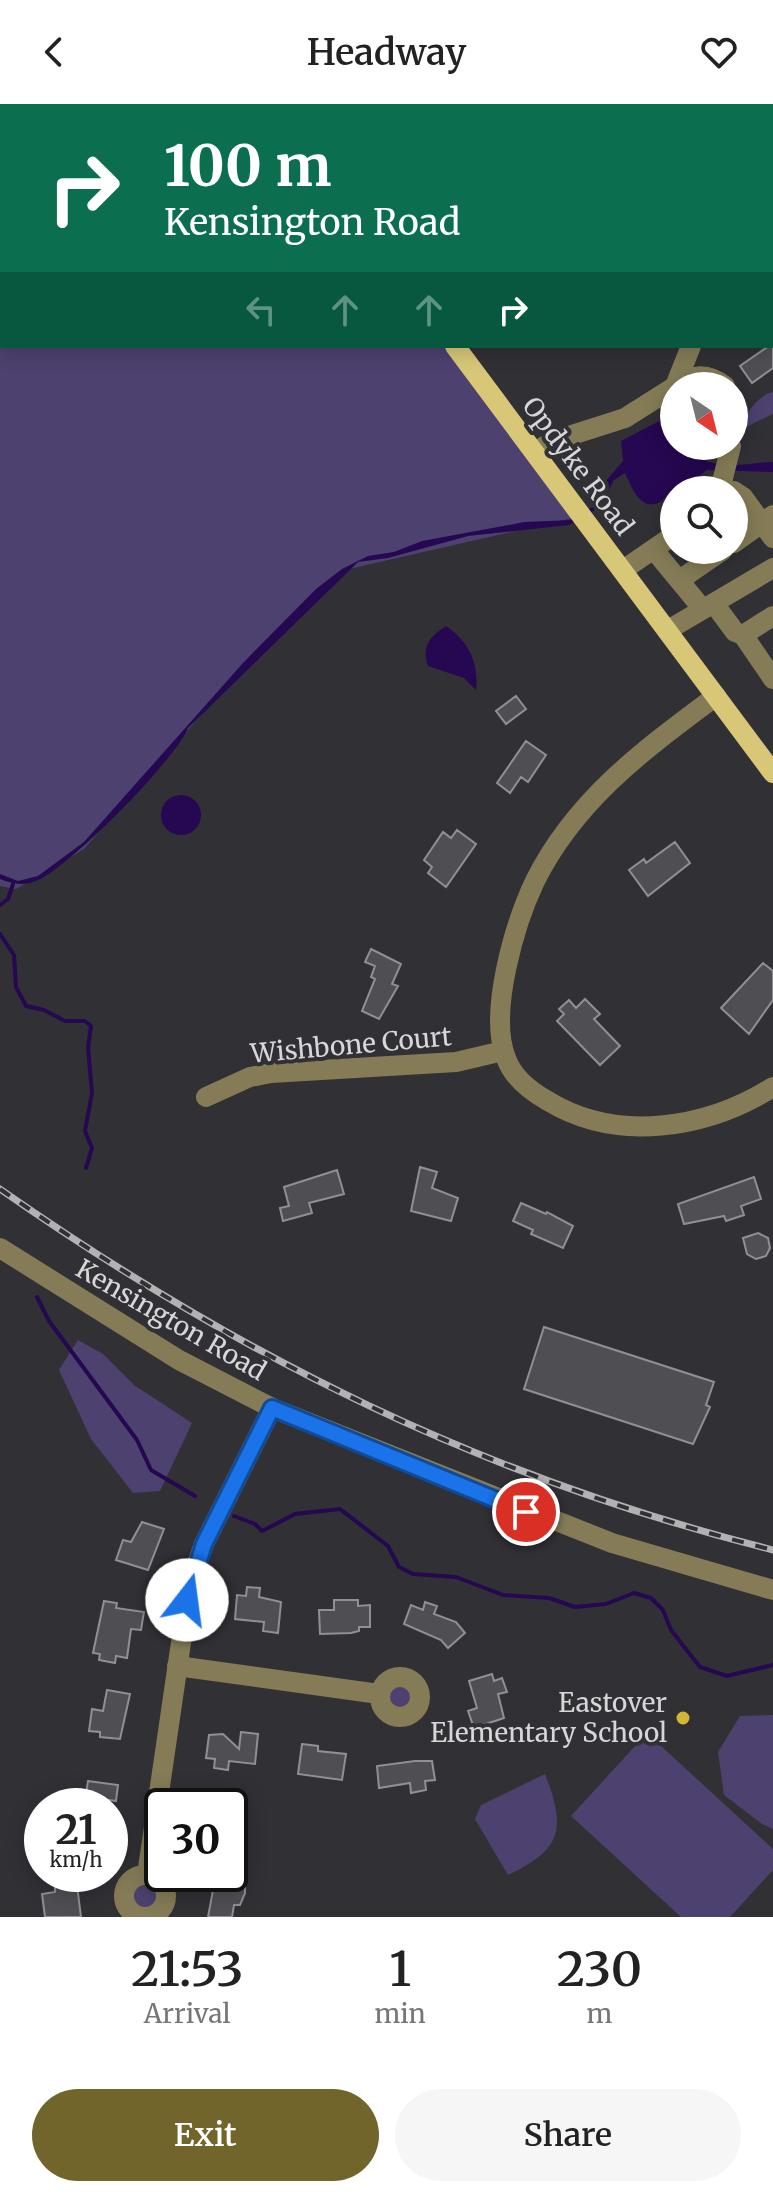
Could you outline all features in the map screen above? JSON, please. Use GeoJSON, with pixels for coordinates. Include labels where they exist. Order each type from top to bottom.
{"type":"FeatureCollection","features":[{"type":"Feature","properties":{"kind":"main road","name":"Opdyke Road"},"geometry":{"type":"LineString","coordinates":[[456,348],[773,773]]}},
{"type":"Feature","properties":{"kind":"street"},"geometry":{"type":"LineString","coordinates":[[681,372],[690,348]]}},
{"type":"Feature","properties":{"kind":"street"},"geometry":{"type":"LineString","coordinates":[[535,453],[550,442],[625,418],[660,396]]}},
{"type":"Feature","properties":{"kind":"street"},"geometry":{"type":"LineString","coordinates":[[727,472],[769,526],[748,536]]}},
{"type":"Feature","properties":{"kind":"street"},"geometry":{"type":"LineString","coordinates":[[623,570],[660,546]]}},
{"type":"Feature","properties":{"kind":"street"},"geometry":{"type":"LineString","coordinates":[[654,550],[735,632],[743,635],[773,679]]}},
{"type":"Feature","properties":{"kind":"street"},"geometry":{"type":"LineString","coordinates":[[681,579],[703,564]]}},
{"type":"Feature","properties":{"kind":"street"},"geometry":{"type":"LineString","coordinates":[[668,630],[773,568]]}},
{"type":"Feature","properties":{"kind":"street"},"geometry":{"type":"LineString","coordinates":[[743,635],[773,616]]}},
{"type":"Feature","properties":{"kind":"street"},"geometry":{"type":"LineString","coordinates":[[716,696],[608,780],[584,806],[544,865],[524,908],[510,955],[501,1014],[503,1051],[518,1078],[538,1095],[576,1115],[604,1124],[655,1126],[706,1117],[743,1105],[773,1087]]}},
{"type":"Feature","properties":{"kind":"street","name":"Wishbone Court"},"geometry":{"type":"LineString","coordinates":[[206,1097],[260,1075],[456,1062],[503,1051]]}},
{"type":"Feature","properties":{"kind":"street","name":"Kensington Road"},"geometry":{"type":"LineString","coordinates":[[0,1248],[179,1360],[272,1408],[583,1533],[686,1567],[773,1590]]}},
{"type":"Feature","properties":{"kind":"street"},"geometry":{"type":"LineString","coordinates":[[159,1788],[189,1588],[199,1555],[272,1408]]}},
{"type":"Feature","properties":{"kind":"street"},"geometry":{"type":"LineString","coordinates":[[177,1666],[379,1694]]}},
{"type":"Feature","properties":{"kind":"shaded area"},"geometry":{"type":"Polygon","coordinates":[[[0,348],[445,348],[573,518],[349,569],[207,708],[84,849],[16,889],[0,886],[0,348]]]}},
{"type":"Feature","properties":{"kind":"shaded area"},"geometry":{"type":"Polygon","coordinates":[[[773,392],[773,414],[748,426],[748,412],[773,392]]]}},
{"type":"Feature","properties":{"kind":"shaded area"},"geometry":{"type":"Polygon","coordinates":[[[660,421],[660,460],[705,460],[737,465],[773,462],[773,472],[707,470],[699,476],[660,476],[660,502],[653,504],[647,504],[637,496],[625,473],[614,480],[600,507],[569,525],[468,536],[388,558],[358,562],[188,728],[143,787],[72,856],[32,883],[18,884],[0,879],[0,874],[18,881],[38,876],[84,842],[243,663],[316,589],[342,569],[368,556],[394,552],[422,541],[525,522],[572,520],[596,505],[605,482],[623,461],[621,441],[660,421]]]}},
{"type":"Feature","properties":{"kind":"shaded area"},"geometry":{"type":"Polygon","coordinates":[[[446,626],[466,645],[474,661],[476,690],[464,678],[428,666],[428,643],[446,626]]]}},
{"type":"Feature","properties":{"kind":"shaded area"},"geometry":{"type":"Polygon","coordinates":[[[181,795],[195,801],[201,815],[195,829],[181,835],[167,829],[161,815],[167,801],[181,795]]]}},
{"type":"Feature","properties":{"kind":"shaded area"},"geometry":{"type":"Polygon","coordinates":[[[78,1340],[103,1354],[134,1385],[192,1423],[160,1491],[133,1493],[91,1439],[59,1370],[78,1340]]]}},
{"type":"Feature","properties":{"kind":"shaded area"},"geometry":{"type":"Polygon","coordinates":[[[400,1684],[409,1688],[413,1697],[409,1706],[400,1710],[391,1706],[387,1697],[391,1688],[400,1684]]]}},
{"type":"Feature","properties":{"kind":"shaded area"},"geometry":{"type":"Polygon","coordinates":[[[773,1715],[773,1829],[724,1795],[718,1752],[740,1716],[773,1715]]]}},
{"type":"Feature","properties":{"kind":"shaded area"},"geometry":{"type":"Polygon","coordinates":[[[647,1733],[773,1849],[773,1870],[730,1917],[681,1917],[571,1816],[647,1733]]]}},
{"type":"Feature","properties":{"kind":"shaded area"},"geometry":{"type":"Polygon","coordinates":[[[545,1774],[556,1809],[555,1835],[540,1856],[508,1875],[475,1819],[481,1805],[545,1774]]]}},
{"type":"Feature","properties":{"kind":"shaded area"},"geometry":{"type":"Polygon","coordinates":[[[144,1883],[144,1892],[157,1892],[157,1901],[150,1908],[140,1908],[133,1901],[133,1891],[140,1884],[144,1883]]]}},
{"type":"Feature","properties":{"kind":"building"},"geometry":{"type":"Polygon","coordinates":[[[766,348],[773,348],[773,368],[752,383],[748,372],[740,366],[766,348]]]}},
{"type":"Feature","properties":{"kind":"building"},"geometry":{"type":"Polygon","coordinates":[[[516,696],[526,709],[506,724],[496,711],[516,696]]]}},
{"type":"Feature","properties":{"kind":"building"},"geometry":{"type":"Polygon","coordinates":[[[526,741],[546,755],[528,782],[521,777],[510,793],[497,783],[526,741]]]}},
{"type":"Feature","properties":{"kind":"building"},"geometry":{"type":"Polygon","coordinates":[[[457,830],[476,844],[446,887],[428,873],[432,867],[424,860],[443,832],[451,838],[457,830]]]}},
{"type":"Feature","properties":{"kind":"building"},"geometry":{"type":"Polygon","coordinates":[[[675,842],[690,863],[648,896],[629,870],[644,859],[646,863],[675,842]]]}},
{"type":"Feature","properties":{"kind":"building"},"geometry":{"type":"Polygon","coordinates":[[[371,949],[401,964],[392,984],[398,986],[379,1019],[362,1011],[375,979],[371,977],[375,966],[365,962],[371,949]]]}},
{"type":"Feature","properties":{"kind":"building"},"geometry":{"type":"Polygon","coordinates":[[[763,963],[773,971],[773,1000],[749,1034],[721,1008],[763,963]]]}},
{"type":"Feature","properties":{"kind":"building"},"geometry":{"type":"Polygon","coordinates":[[[585,999],[600,1014],[594,1019],[620,1046],[600,1065],[557,1021],[564,1014],[559,1009],[569,1000],[576,1008],[585,999]]]}},
{"type":"Feature","properties":{"kind":"building"},"geometry":{"type":"Polygon","coordinates":[[[420,1167],[437,1172],[432,1188],[458,1198],[451,1221],[411,1211],[420,1167]]]}},
{"type":"Feature","properties":{"kind":"building"},"geometry":{"type":"Polygon","coordinates":[[[337,1170],[344,1194],[309,1203],[312,1213],[283,1221],[280,1208],[289,1206],[284,1187],[337,1170]]]}},
{"type":"Feature","properties":{"kind":"building"},"geometry":{"type":"Polygon","coordinates":[[[754,1177],[761,1199],[741,1206],[744,1215],[726,1221],[724,1216],[684,1224],[678,1204],[754,1177]]]}},
{"type":"Feature","properties":{"kind":"building"},"geometry":{"type":"Polygon","coordinates":[[[521,1203],[573,1226],[563,1248],[531,1234],[533,1230],[513,1221],[521,1203]]]}},
{"type":"Feature","properties":{"kind":"building"},"geometry":{"type":"Polygon","coordinates":[[[758,1233],[768,1238],[770,1248],[766,1256],[756,1259],[747,1254],[743,1238],[758,1233]]]}},
{"type":"Feature","properties":{"kind":"building"},"geometry":{"type":"Polygon","coordinates":[[[544,1327],[714,1382],[706,1405],[710,1407],[693,1444],[524,1389],[544,1327]]]}},
{"type":"Feature","properties":{"kind":"building"},"geometry":{"type":"Polygon","coordinates":[[[142,1522],[164,1529],[148,1570],[116,1560],[123,1540],[131,1542],[142,1522]]]}},
{"type":"Feature","properties":{"kind":"building"},"geometry":{"type":"Polygon","coordinates":[[[247,1587],[260,1588],[259,1597],[281,1602],[278,1633],[263,1631],[264,1622],[235,1619],[237,1595],[246,1596],[247,1587]]]}},
{"type":"Feature","properties":{"kind":"building"},"geometry":{"type":"Polygon","coordinates":[[[334,1600],[358,1600],[358,1606],[370,1605],[370,1627],[359,1627],[359,1631],[351,1633],[320,1634],[319,1610],[334,1610],[334,1600]]]}},
{"type":"Feature","properties":{"kind":"building"},"geometry":{"type":"Polygon","coordinates":[[[104,1601],[117,1603],[116,1608],[144,1612],[141,1630],[131,1629],[127,1658],[116,1656],[115,1663],[99,1660],[100,1654],[93,1653],[104,1601]]]}},
{"type":"Feature","properties":{"kind":"building"},"geometry":{"type":"Polygon","coordinates":[[[425,1602],[437,1606],[434,1614],[456,1622],[465,1633],[448,1648],[441,1640],[404,1624],[411,1605],[423,1610],[425,1602]]]}},
{"type":"Feature","properties":{"kind":"building"},"geometry":{"type":"Polygon","coordinates":[[[492,1674],[494,1681],[502,1678],[507,1692],[498,1694],[504,1718],[474,1728],[468,1711],[477,1708],[469,1681],[492,1674]]]}},
{"type":"Feature","properties":{"kind":"building"},"geometry":{"type":"Polygon","coordinates":[[[107,1690],[130,1694],[120,1739],[100,1737],[100,1732],[89,1731],[92,1709],[103,1711],[107,1690]]]}},
{"type":"Feature","properties":{"kind":"building"},"geometry":{"type":"Polygon","coordinates":[[[241,1732],[258,1734],[255,1764],[229,1761],[228,1770],[214,1768],[215,1759],[206,1758],[209,1735],[223,1734],[239,1749],[241,1732]]]}},
{"type":"Feature","properties":{"kind":"building"},"geometry":{"type":"Polygon","coordinates":[[[302,1744],[318,1746],[318,1751],[346,1754],[342,1780],[298,1774],[302,1744]]]}},
{"type":"Feature","properties":{"kind":"building"},"geometry":{"type":"Polygon","coordinates":[[[432,1761],[435,1780],[425,1781],[426,1790],[411,1793],[410,1783],[379,1788],[377,1766],[432,1761]]]}},
{"type":"Feature","properties":{"kind":"building"},"geometry":{"type":"Polygon","coordinates":[[[88,1781],[118,1785],[118,1788],[87,1788],[88,1781]]]}},
{"type":"Feature","properties":{"kind":"building"},"geometry":{"type":"Polygon","coordinates":[[[78,1892],[81,1917],[45,1917],[42,1894],[78,1892]]]}},
{"type":"Feature","properties":{"kind":"building"},"geometry":{"type":"Polygon","coordinates":[[[213,1892],[245,1892],[240,1905],[234,1905],[232,1917],[208,1917],[213,1892]]]}},
{"type":"Feature","properties":{"kind":"waterway"},"geometry":{"type":"LineString","coordinates":[[0,905],[8,899],[13,884]]}},
{"type":"Feature","properties":{"kind":"waterway"},"geometry":{"type":"LineString","coordinates":[[0,934],[14,955],[16,987],[26,1006],[44,1010],[65,1021],[85,1021],[91,1026],[88,1048],[92,1093],[85,1131],[92,1148],[86,1168]]}},
{"type":"Feature","properties":{"kind":"waterway"},"geometry":{"type":"LineString","coordinates":[[37,1297],[49,1321],[137,1440],[151,1470],[195,1496]]}},
{"type":"Feature","properties":{"kind":"waterway"},"geometry":{"type":"LineString","coordinates":[[234,1516],[255,1524],[262,1531],[295,1514],[340,1509],[388,1546],[399,1567],[413,1574],[456,1577],[503,1595],[549,1598],[575,1607],[606,1604],[634,1593],[651,1598],[663,1610],[671,1630],[700,1667],[727,1676],[773,1665]]}},
{"type":"Feature","properties":{"kind":"railway"},"geometry":{"type":"LineString","coordinates":[[0,1189],[183,1307],[275,1359],[369,1406],[465,1449],[564,1487],[667,1521],[773,1550]]}},
{"type":"Feature","properties":{"kind":"place","name":"Eastover Elementary School"},"geometry":{"type":"Point","coordinates":[683,1718]}},
{"type":"Feature","properties":{"kind":"route"},"geometry":{"type":"LineString","coordinates":[[187,1600],[204,1544],[272,1408],[526,1512]]}}]}
